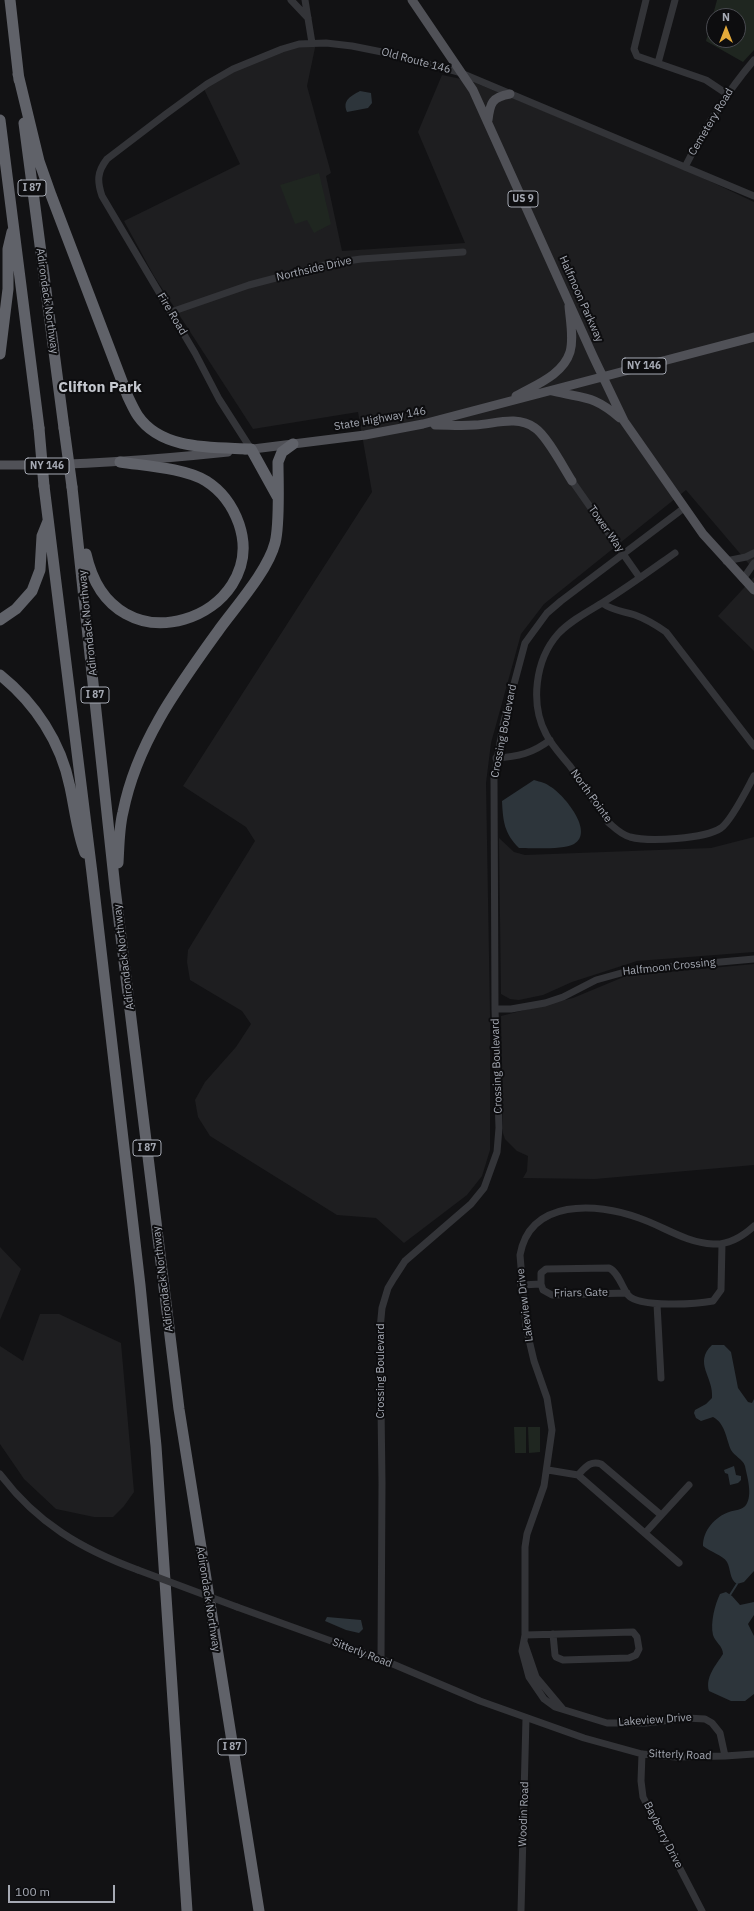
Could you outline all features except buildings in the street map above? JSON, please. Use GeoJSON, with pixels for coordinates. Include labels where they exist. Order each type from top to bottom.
{"type":"FeatureCollection","features":[{"type":"Feature","properties":{"kind":"highway","name":"Adirondack Northway"},"geometry":{"type":"LineString","coordinates":[[10,0],[18,74],[74,502],[116,888],[179,1409],[205,1583],[259,1911]]}},
{"type":"Feature","properties":{"kind":"highway"},"geometry":{"type":"LineString","coordinates":[[18,74],[39,161],[128,397],[138,416],[156,432],[177,443],[193,446],[251,449],[277,496]]}},
{"type":"Feature","properties":{"kind":"highway","name":"Adirondack Northway"},"geometry":{"type":"LineString","coordinates":[[0,120],[39,428],[48,521],[92,872],[140,1285],[156,1446],[187,1911]]}},
{"type":"Feature","properties":{"kind":"highway"},"geometry":{"type":"LineString","coordinates":[[0,354],[8,289],[8,249],[13,226]]}},
{"type":"Feature","properties":{"kind":"highway"},"geometry":{"type":"LineString","coordinates":[[116,888],[122,813],[135,767],[152,730],[175,692],[258,576],[269,558],[275,545],[277,533],[278,462],[282,452],[293,444]]}},
{"type":"Feature","properties":{"kind":"highway"},"geometry":{"type":"LineString","coordinates":[[74,502],[88,565],[97,586],[110,603],[128,615],[155,623],[183,621],[198,615],[213,605],[232,584],[242,560],[242,533],[230,504],[206,481],[188,474],[120,462]]}},
{"type":"Feature","properties":{"kind":"highway"},"geometry":{"type":"LineString","coordinates":[[0,620],[16,609],[32,591],[40,570],[42,536],[48,521]]}},
{"type":"Feature","properties":{"kind":"highway"},"geometry":{"type":"LineString","coordinates":[[0,675],[25,697],[50,733],[70,785],[80,838],[92,872]]}},
{"type":"Feature","properties":{"kind":"main road","name":"Halfmoon Parkway"},"geometry":{"type":"LineString","coordinates":[[412,0],[473,90],[624,421],[684,508],[726,561],[754,590]]}},
{"type":"Feature","properties":{"kind":"main road"},"geometry":{"type":"LineString","coordinates":[[488,120],[489,109],[493,101],[501,96],[510,94]]}},
{"type":"Feature","properties":{"kind":"main road"},"geometry":{"type":"LineString","coordinates":[[504,402],[542,382],[557,371],[566,360],[570,351],[568,300]]}},
{"type":"Feature","properties":{"kind":"main road","name":"State Highway 146"},"geometry":{"type":"LineString","coordinates":[[0,465],[55,466],[120,462],[251,449],[365,435],[424,424],[754,337]]}},
{"type":"Feature","properties":{"kind":"main road"},"geometry":{"type":"LineString","coordinates":[[550,390],[587,397],[600,402],[624,421]]}},
{"type":"Feature","properties":{"kind":"main road"},"geometry":{"type":"LineString","coordinates":[[424,424],[469,426],[513,420],[525,422],[536,428],[543,436],[572,481]]}},
{"type":"Feature","properties":{"kind":"street"},"geometry":{"type":"LineString","coordinates":[[291,0],[308,18]]}},
{"type":"Feature","properties":{"kind":"street"},"geometry":{"type":"LineString","coordinates":[[305,0],[312,43]]}},
{"type":"Feature","properties":{"kind":"street"},"geometry":{"type":"LineString","coordinates":[[646,0],[634,53],[640,58],[706,80],[726,94]]}},
{"type":"Feature","properties":{"kind":"street"},"geometry":{"type":"LineString","coordinates":[[658,63],[675,0]]}},
{"type":"Feature","properties":{"kind":"street","name":"Old Route 146"},"geometry":{"type":"LineString","coordinates":[[98,177],[100,168],[108,159],[207,84],[258,57],[312,43],[352,46],[397,55],[461,73],[754,196]]}},
{"type":"Feature","properties":{"kind":"street","name":"Cemetery Road"},"geometry":{"type":"LineString","coordinates":[[685,167],[711,118],[726,94],[754,60]]}},
{"type":"Feature","properties":{"kind":"street","name":"Fire Road"},"geometry":{"type":"LineString","coordinates":[[98,177],[102,196],[171,312],[219,398],[251,449]]}},
{"type":"Feature","properties":{"kind":"street","name":"Northside Drive"},"geometry":{"type":"LineString","coordinates":[[171,312],[243,287],[333,263],[361,259],[462,252]]}},
{"type":"Feature","properties":{"kind":"street","name":"Tower Way"},"geometry":{"type":"LineString","coordinates":[[572,481],[640,578]]}},
{"type":"Feature","properties":{"kind":"street","name":"Crossing Boulevard"},"geometry":{"type":"LineString","coordinates":[[381,1659],[382,1483],[380,1329],[382,1308],[388,1288],[405,1261],[471,1204],[484,1188],[490,1175],[497,1152],[499,1128],[495,1009],[493,830],[494,778],[496,758],[504,717],[525,643],[547,613],[622,553],[684,508]]}},
{"type":"Feature","properties":{"kind":"street","name":"North Pointe"},"geometry":{"type":"LineString","coordinates":[[675,553],[640,578],[581,616],[558,634],[549,646],[543,658],[537,685],[537,706],[539,718],[550,740],[608,822],[620,833],[631,837],[660,839],[692,837],[713,832],[722,827],[740,802],[754,776]]}},
{"type":"Feature","properties":{"kind":"street"},"geometry":{"type":"LineString","coordinates":[[726,561],[746,557],[754,553]]}},
{"type":"Feature","properties":{"kind":"street"},"geometry":{"type":"LineString","coordinates":[[743,579],[754,563]]}},
{"type":"Feature","properties":{"kind":"street"},"geometry":{"type":"LineString","coordinates":[[602,603],[614,611],[646,620],[666,632],[754,746]]}},
{"type":"Feature","properties":{"kind":"street"},"geometry":{"type":"LineString","coordinates":[[496,758],[519,756],[530,753],[550,740]]}},
{"type":"Feature","properties":{"kind":"street","name":"Halfmoon Crossing"},"geometry":{"type":"LineString","coordinates":[[495,1009],[511,1009],[545,1004],[563,997],[596,980],[632,970],[754,959]]}},
{"type":"Feature","properties":{"kind":"street","name":"Lakeview Drive"},"geometry":{"type":"LineString","coordinates":[[725,1756],[720,1733],[712,1723],[705,1719],[687,1718],[646,1723],[607,1723],[562,1708],[536,1677],[524,1638],[526,1541],[548,1470],[552,1430],[550,1412],[526,1328],[521,1285],[520,1255],[522,1245],[528,1232],[540,1220],[556,1212],[569,1209],[612,1211],[628,1214],[684,1237],[712,1244],[722,1244],[740,1237],[754,1227]]}},
{"type":"Feature","properties":{"kind":"street"},"geometry":{"type":"LineString","coordinates":[[627,1293],[635,1301],[657,1304],[707,1302],[715,1299],[720,1294],[722,1286],[722,1244]]}},
{"type":"Feature","properties":{"kind":"street","name":"Friars Gate"},"geometry":{"type":"LineString","coordinates":[[609,1268],[614,1271],[627,1293],[552,1295],[543,1290],[541,1284],[541,1273],[546,1269],[609,1268]]}},
{"type":"Feature","properties":{"kind":"street","name":"Friars Gate"},"geometry":{"type":"LineString","coordinates":[[521,1285],[541,1284]]}},
{"type":"Feature","properties":{"kind":"street"},"geometry":{"type":"LineString","coordinates":[[657,1304],[661,1378]]}},
{"type":"Feature","properties":{"kind":"street"},"geometry":{"type":"LineString","coordinates":[[578,1475],[590,1463],[595,1462],[601,1464],[661,1515]]}},
{"type":"Feature","properties":{"kind":"street"},"geometry":{"type":"LineString","coordinates":[[548,1470],[578,1475],[679,1564]]}},
{"type":"Feature","properties":{"kind":"street","name":"Sitterly Road"},"geometry":{"type":"LineString","coordinates":[[0,1474],[30,1509],[55,1530],[90,1550],[138,1570],[381,1659],[480,1701],[584,1738],[642,1754],[676,1757],[754,1754]]}},
{"type":"Feature","properties":{"kind":"street"},"geometry":{"type":"LineString","coordinates":[[645,1533],[689,1485]]}},
{"type":"Feature","properties":{"kind":"street"},"geometry":{"type":"LineString","coordinates":[[524,1638],[553,1634],[633,1632],[637,1637],[639,1649],[636,1655],[629,1658],[563,1660],[556,1657],[553,1634]]}},
{"type":"Feature","properties":{"kind":"street","name":"Woodin Road"},"geometry":{"type":"LineString","coordinates":[[521,1911],[526,1718]]}},
{"type":"Feature","properties":{"kind":"street","name":"Bayberry Drive"},"geometry":{"type":"LineString","coordinates":[[642,1754],[641,1781],[643,1797],[702,1911]]}},
{"type":"Feature","properties":{"kind":"shaded area"},"geometry":{"type":"Polygon","coordinates":[[[717,0],[754,0],[754,50],[743,62],[718,48],[746,48],[746,8],[715,8],[717,0]]]}},
{"type":"Feature","properties":{"kind":"shaded area"},"geometry":{"type":"Polygon","coordinates":[[[316,43],[307,86],[331,173],[326,176],[342,251],[465,243],[418,132],[442,75],[471,81],[684,169],[754,202],[754,570],[686,490],[544,604],[521,634],[491,743],[486,783],[490,1014],[490,1150],[482,1176],[467,1195],[404,1243],[376,1218],[337,1215],[210,1136],[198,1117],[195,1100],[205,1082],[236,1047],[251,1024],[242,1011],[190,980],[187,962],[188,950],[255,841],[246,827],[183,786],[372,492],[358,412],[253,429],[154,276],[124,221],[240,164],[203,87],[276,51],[316,43]]]}},
{"type":"Feature","properties":{"kind":"shaded area"},"geometry":{"type":"Polygon","coordinates":[[[360,91],[371,93],[372,103],[368,108],[347,112],[346,104],[348,99],[360,91]]]}},
{"type":"Feature","properties":{"kind":"shaded area"},"geometry":{"type":"Polygon","coordinates":[[[319,173],[331,224],[314,233],[307,220],[295,224],[280,185],[319,173]]]}},
{"type":"Feature","properties":{"kind":"shaded area"},"geometry":{"type":"Polygon","coordinates":[[[754,577],[754,651],[718,616],[754,577]]]}},
{"type":"Feature","properties":{"kind":"shaded area"},"geometry":{"type":"Polygon","coordinates":[[[534,780],[547,784],[557,791],[570,805],[579,823],[581,831],[580,838],[574,844],[555,848],[519,848],[510,837],[505,826],[502,801],[534,780]]]}},
{"type":"Feature","properties":{"kind":"shaded area"},"geometry":{"type":"Polygon","coordinates":[[[754,837],[754,952],[637,961],[572,982],[543,995],[519,1000],[510,999],[501,994],[499,838],[514,852],[525,855],[711,848],[754,837]]]}},
{"type":"Feature","properties":{"kind":"shaded area"},"geometry":{"type":"Polygon","coordinates":[[[754,964],[754,1165],[595,1179],[523,1178],[527,1171],[528,1156],[517,1151],[505,1139],[503,1133],[501,1016],[573,998],[626,976],[754,964]]]}},
{"type":"Feature","properties":{"kind":"shaded area"},"geometry":{"type":"Polygon","coordinates":[[[0,1247],[21,1269],[0,1320],[0,1247]]]}},
{"type":"Feature","properties":{"kind":"shaded area"},"geometry":{"type":"Polygon","coordinates":[[[40,1314],[59,1314],[121,1343],[134,1492],[124,1506],[113,1517],[94,1517],[56,1509],[24,1479],[0,1444],[0,1346],[23,1361],[40,1314]]]}},
{"type":"Feature","properties":{"kind":"shaded area"},"geometry":{"type":"Polygon","coordinates":[[[712,1345],[724,1345],[731,1352],[738,1388],[748,1402],[752,1403],[754,1399],[754,1571],[744,1582],[737,1584],[734,1582],[730,1574],[727,1562],[719,1555],[703,1546],[705,1535],[711,1525],[724,1514],[744,1507],[749,1496],[749,1486],[745,1466],[731,1450],[723,1427],[713,1417],[701,1421],[696,1418],[694,1413],[695,1410],[706,1404],[712,1398],[712,1390],[704,1364],[704,1358],[712,1345]]]}},
{"type":"Feature","properties":{"kind":"shaded area"},"geometry":{"type":"Polygon","coordinates":[[[514,1427],[526,1427],[526,1453],[515,1453],[514,1427]]]}},
{"type":"Feature","properties":{"kind":"shaded area"},"geometry":{"type":"Polygon","coordinates":[[[528,1427],[540,1427],[540,1452],[529,1453],[528,1427]]]}},
{"type":"Feature","properties":{"kind":"shaded area"},"geometry":{"type":"Polygon","coordinates":[[[734,1466],[736,1475],[741,1476],[741,1480],[738,1483],[730,1485],[728,1474],[725,1473],[724,1470],[734,1466]]]}},
{"type":"Feature","properties":{"kind":"shaded area"},"geometry":{"type":"Polygon","coordinates":[[[726,1592],[740,1605],[754,1602],[754,1615],[748,1624],[754,1636],[754,1694],[745,1701],[731,1701],[709,1691],[708,1686],[714,1667],[723,1654],[722,1649],[713,1635],[712,1625],[716,1603],[720,1594],[726,1592]]]}},
{"type":"Feature","properties":{"kind":"shaded area"},"geometry":{"type":"Polygon","coordinates":[[[327,1617],[361,1620],[363,1629],[359,1633],[346,1630],[325,1621],[327,1617]]]}},
{"type":"Feature","properties":{"kind":"waterway"},"geometry":{"type":"LineString","coordinates":[[730,1595],[737,1584]]}},
{"type":"Feature","properties":{"kind":"district","name":"Clifton Park"},"geometry":{"type":"Point","coordinates":[100,388]}}]}
